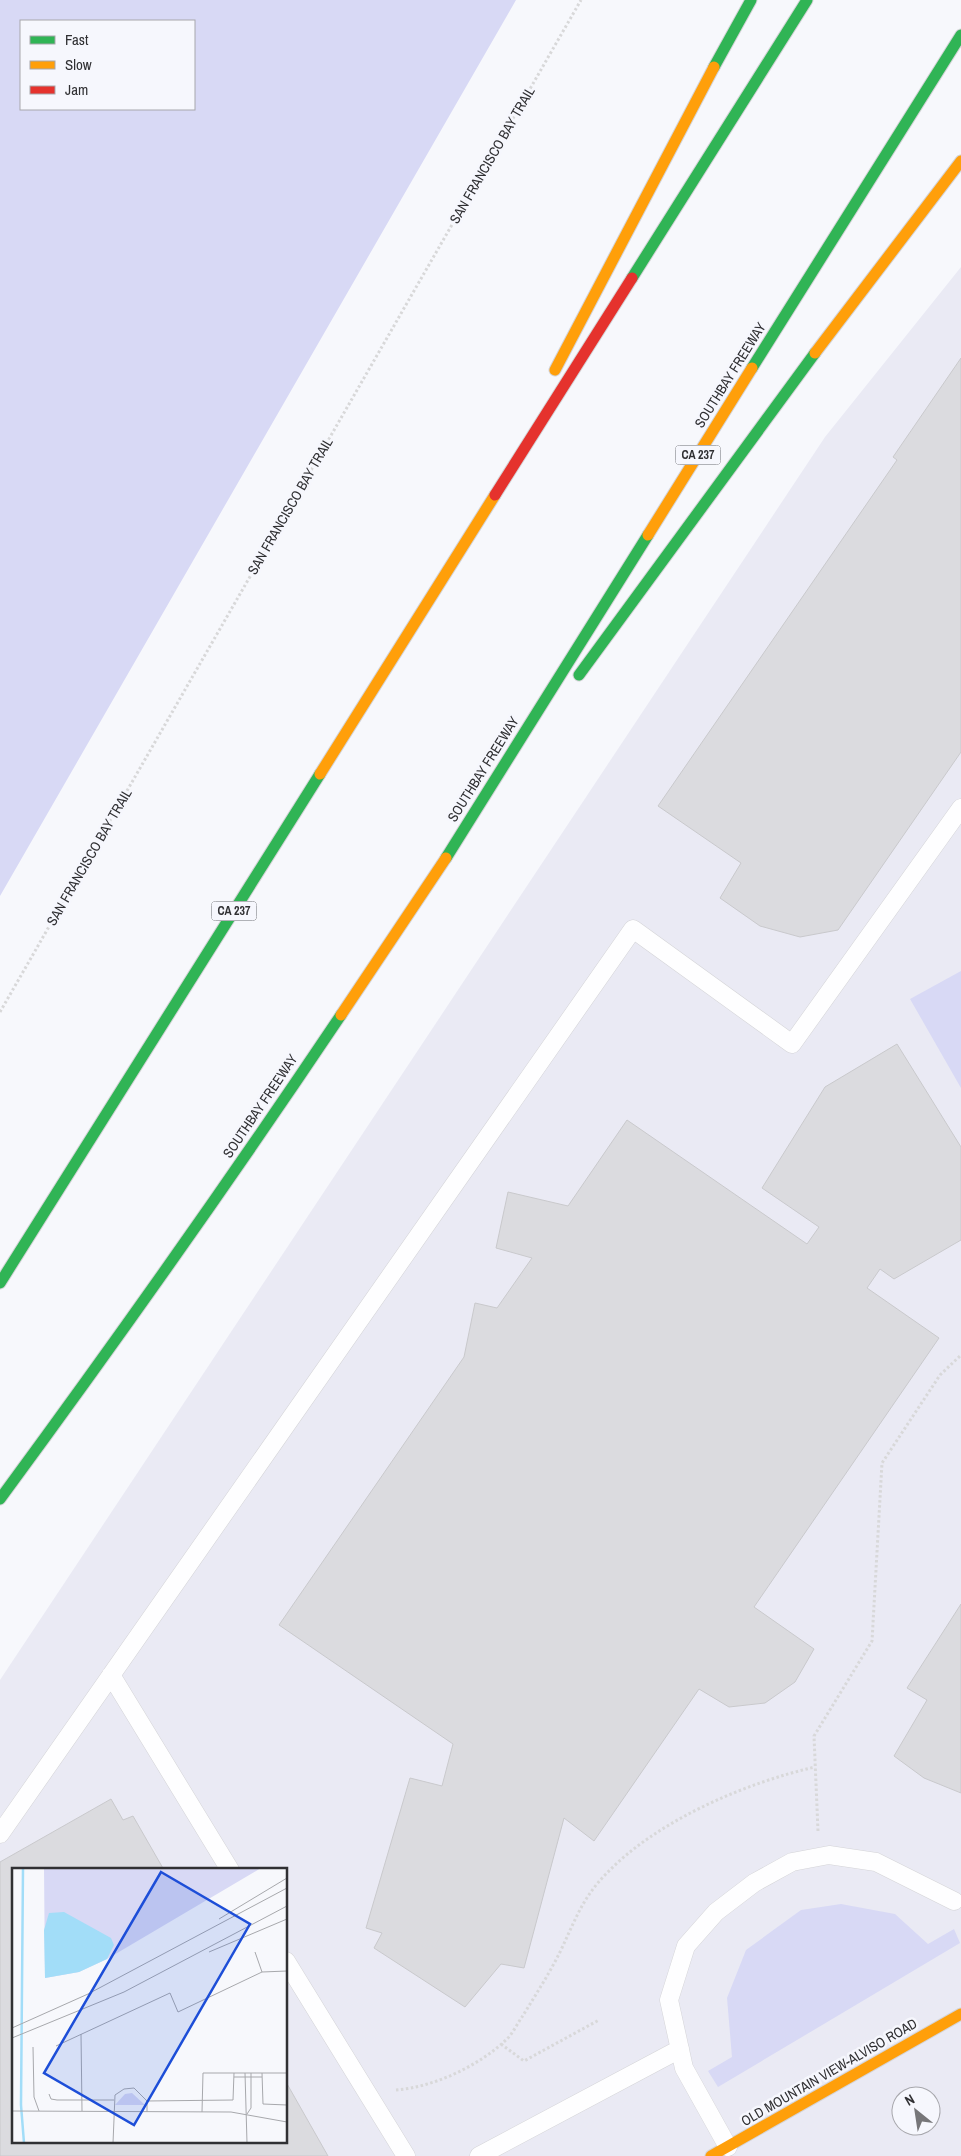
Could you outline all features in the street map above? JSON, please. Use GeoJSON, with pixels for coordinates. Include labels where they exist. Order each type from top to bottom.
{"type":"FeatureCollection","features":[{"type":"Feature","properties":{"kind":"main road"},"geometry":{"type":"LineString","coordinates":[[548,382],[692,104],[751,0]]}},
{"type":"Feature","properties":{"kind":"main road","name":"CA 237"},"geometry":{"type":"LineString","coordinates":[[0,1283],[807,0]]}},
{"type":"Feature","properties":{"kind":"main road","name":"SOUTHBAY FREEWAY"},"geometry":{"type":"LineString","coordinates":[[0,1498],[82,1388],[260,1134],[435,875],[961,35]]}},
{"type":"Feature","properties":{"kind":"main road"},"geometry":{"type":"LineString","coordinates":[[574,683],[782,396],[961,161]]}},
{"type":"Feature","properties":{"kind":"main road"},"geometry":{"type":"LineString","coordinates":[[467,539],[530,417]]}},
{"type":"Feature","properties":{"kind":"main road"},"geometry":{"type":"LineString","coordinates":[[435,875],[545,723]]}},
{"type":"Feature","properties":{"kind":"main road","name":"OLD MOUNTAIN VIEW-ALVISO ROAD"},"geometry":{"type":"LineString","coordinates":[[711,2156],[731,2151],[961,2014]]}},
{"type":"Feature","properties":{"kind":"lane"},"geometry":{"type":"LineString","coordinates":[[0,1834],[633,929],[792,1044],[961,808]]}},
{"type":"Feature","properties":{"kind":"lane"},"geometry":{"type":"LineString","coordinates":[[111,1675],[229,1868]]}},
{"type":"Feature","properties":{"kind":"lane"},"geometry":{"type":"LineString","coordinates":[[731,2151],[684,2068],[669,2000],[686,1946],[716,1912],[754,1883],[792,1862],[829,1855],[876,1862],[959,1904]]}},
{"type":"Feature","properties":{"kind":"lane"},"geometry":{"type":"LineString","coordinates":[[288,1964],[406,2156]]}},
{"type":"Feature","properties":{"kind":"lane"},"geometry":{"type":"LineString","coordinates":[[479,2156],[680,2049]]}},
{"type":"Feature","properties":{"kind":"path","name":"SAN FRANCISCO BAY TRAIL"},"geometry":{"type":"LineString","coordinates":[[0,1012],[581,0]]}},
{"type":"Feature","properties":{"kind":"path"},"geometry":{"type":"LineString","coordinates":[[819,1857],[814,1736],[872,1641],[882,1463],[940,1375],[961,1356]]}},
{"type":"Feature","properties":{"kind":"path"},"geometry":{"type":"LineString","coordinates":[[368,2093],[406,2090],[437,2080],[472,2064],[508,2038],[550,1969],[576,1914],[606,1874],[644,1842],[705,1806],[775,1776],[815,1767]]}},
{"type":"Feature","properties":{"kind":"path"},"geometry":{"type":"LineString","coordinates":[[501,2044],[524,2061],[599,2020]]}},
{"type":"Feature","properties":{"kind":"shaded area"},"geometry":{"type":"Polygon","coordinates":[[[0,0],[516,0],[0,896],[0,0]]]}},
{"type":"Feature","properties":{"kind":"shaded area"},"geometry":{"type":"Polygon","coordinates":[[[961,267],[961,2156],[0,2156],[0,1680],[825,437],[961,267]]]}},
{"type":"Feature","properties":{"kind":"shaded area"},"geometry":{"type":"Polygon","coordinates":[[[961,971],[961,1088],[910,999],[961,971]]]}},
{"type":"Feature","properties":{"kind":"shaded area"},"geometry":{"type":"Polygon","coordinates":[[[841,1904],[895,1914],[928,1944],[954,1929],[960,1943],[718,2087],[708,2071],[732,2057],[727,1998],[746,1950],[801,1910],[841,1904]]]}},
{"type":"Feature","properties":{"kind":"building"},"geometry":{"type":"Polygon","coordinates":[[[961,358],[961,752],[838,930],[800,937],[760,926],[720,898],[741,863],[658,806],[897,460],[893,457],[961,358]]]}},
{"type":"Feature","properties":{"kind":"building"},"geometry":{"type":"Polygon","coordinates":[[[897,1044],[961,1147],[961,1240],[894,1279],[880,1269],[867,1288],[939,1338],[754,1607],[814,1649],[795,1682],[765,1703],[729,1707],[699,1689],[594,1841],[564,1818],[524,1968],[501,1964],[465,2007],[374,1948],[382,1933],[366,1928],[410,1778],[442,1786],[453,1744],[279,1625],[464,1357],[475,1303],[497,1308],[532,1258],[496,1248],[508,1192],[568,1206],[627,1120],[807,1244],[819,1227],[762,1188],[825,1087],[897,1044]]]}},
{"type":"Feature","properties":{"kind":"building"},"geometry":{"type":"Polygon","coordinates":[[[961,1604],[961,1793],[924,1778],[894,1756],[927,1700],[907,1688],[961,1604]]]}},
{"type":"Feature","properties":{"kind":"building"},"geometry":{"type":"Polygon","coordinates":[[[111,1799],[123,1820],[133,1816],[163,1868],[12,1868],[12,2144],[288,2144],[288,2086],[328,2156],[0,2156],[0,1862],[111,1799]]]}},
{"type":"Feature","properties":{"kind":"traffic: fast"},"geometry":{"type":"LineString","coordinates":[[714,67],[751,0]]}},
{"type":"Feature","properties":{"kind":"traffic: fast"},"geometry":{"type":"LineString","coordinates":[[632,278],[807,0]]}},
{"type":"Feature","properties":{"kind":"traffic: fast"},"geometry":{"type":"LineString","coordinates":[[752,368],[961,35]]}},
{"type":"Feature","properties":{"kind":"traffic: fast"},"geometry":{"type":"LineString","coordinates":[[579,675],[815,353]]}},
{"type":"Feature","properties":{"kind":"traffic: fast"},"geometry":{"type":"LineString","coordinates":[[446,858],[648,535]]}},
{"type":"Feature","properties":{"kind":"traffic: fast"},"geometry":{"type":"LineString","coordinates":[[0,1283],[320,774]]}},
{"type":"Feature","properties":{"kind":"traffic: fast"},"geometry":{"type":"LineString","coordinates":[[0,1499],[173,1259],[341,1015]]}},
{"type":"Feature","properties":{"kind":"traffic: slow"},"geometry":{"type":"LineString","coordinates":[[555,370],[714,67]]}},
{"type":"Feature","properties":{"kind":"traffic: slow"},"geometry":{"type":"LineString","coordinates":[[815,353],[961,161]]}},
{"type":"Feature","properties":{"kind":"traffic: slow"},"geometry":{"type":"LineString","coordinates":[[648,535],[752,368]]}},
{"type":"Feature","properties":{"kind":"traffic: slow"},"geometry":{"type":"LineString","coordinates":[[320,774],[495,495]]}},
{"type":"Feature","properties":{"kind":"traffic: slow"},"geometry":{"type":"LineString","coordinates":[[341,1015],[446,858]]}},
{"type":"Feature","properties":{"kind":"traffic: slow"},"geometry":{"type":"LineString","coordinates":[[711,2156],[961,2014]]}},
{"type":"Feature","properties":{"kind":"traffic: jam"},"geometry":{"type":"LineString","coordinates":[[495,495],[632,278]]}}]}
